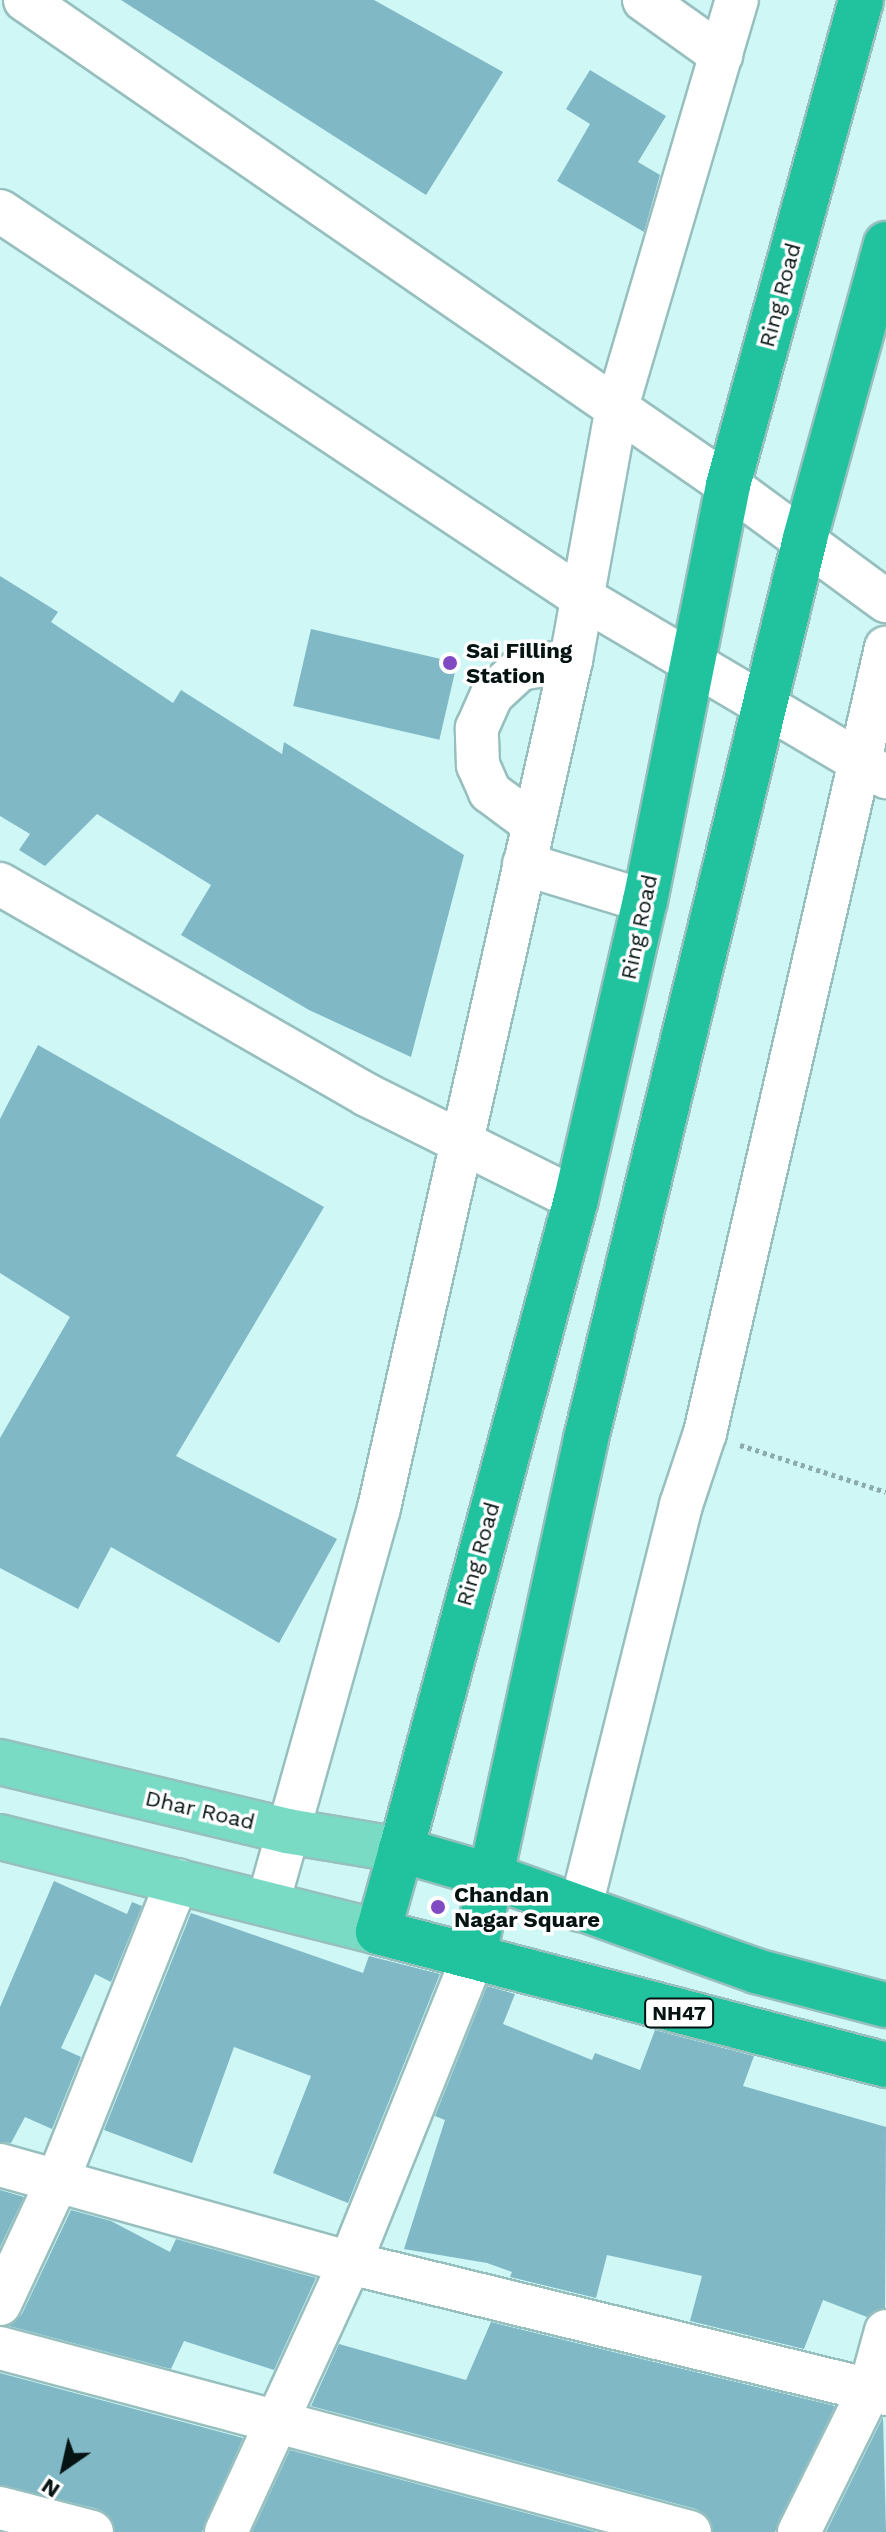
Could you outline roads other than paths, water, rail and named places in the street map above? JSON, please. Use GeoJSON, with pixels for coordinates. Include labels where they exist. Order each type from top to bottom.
{"type":"FeatureCollection","features":[{"type":"Feature","properties":{"kind":"highway","name":"Ring Road"},"geometry":{"type":"LineString","coordinates":[[378,1932],[576,1199],[645,901],[688,664],[728,485],[861,0]]}},
{"type":"Feature","properties":{"kind":"highway"},"geometry":{"type":"LineString","coordinates":[[378,1932],[474,1955],[586,1439],[768,709],[805,539],[886,244]]}},
{"type":"Feature","properties":{"kind":"highway"},"geometry":{"type":"LineString","coordinates":[[401,1850],[491,1876],[756,1971],[886,2005]]}},
{"type":"Feature","properties":{"kind":"highway","name":"NH47"},"geometry":{"type":"LineString","coordinates":[[474,1955],[558,1982],[886,2065]]}},
{"type":"Feature","properties":{"kind":"main road","name":"Dhar Road"},"geometry":{"type":"LineString","coordinates":[[0,1762],[287,1831],[401,1850]]}},
{"type":"Feature","properties":{"kind":"main road"},"geometry":{"type":"LineString","coordinates":[[0,1837],[378,1932]]}},
{"type":"Feature","properties":{"kind":"street"},"geometry":{"type":"LineString","coordinates":[[25,0],[617,407],[805,539],[886,601]]}},
{"type":"Feature","properties":{"kind":"street"},"geometry":{"type":"LineString","coordinates":[[644,0],[721,55]]}},
{"type":"Feature","properties":{"kind":"street"},"geometry":{"type":"LineString","coordinates":[[268,1903],[379,1508],[571,660],[578,595],[617,407],[737,0]]}},
{"type":"Feature","properties":{"kind":"street"},"geometry":{"type":"LineString","coordinates":[[0,211],[578,595],[688,664],[871,768]]}},
{"type":"Feature","properties":{"kind":"street"},"geometry":{"type":"LineString","coordinates":[[580,1910],[681,1505],[705,1433],[871,768],[886,648]]}},
{"type":"Feature","properties":{"kind":"street"},"geometry":{"type":"LineString","coordinates":[[571,660],[520,669],[492,695],[477,728],[478,765],[490,792],[529,844],[645,901]]}},
{"type":"Feature","properties":{"kind":"street"},"geometry":{"type":"LineString","coordinates":[[0,884],[367,1095],[576,1199]]}},
{"type":"Feature","properties":{"kind":"street"},"geometry":{"type":"LineString","coordinates":[[0,2304],[57,2182],[178,1880]]}},
{"type":"Feature","properties":{"kind":"street"},"geometry":{"type":"LineString","coordinates":[[226,2532],[350,2263],[474,1955]]}},
{"type":"Feature","properties":{"kind":"street"},"geometry":{"type":"LineString","coordinates":[[0,2165],[350,2263],[878,2391]]}},
{"type":"Feature","properties":{"kind":"street"},"geometry":{"type":"LineString","coordinates":[[799,2532],[878,2391],[886,2331]]}},
{"type":"Feature","properties":{"kind":"street"},"geometry":{"type":"LineString","coordinates":[[0,2348],[690,2532]]}},
{"type":"Feature","properties":{"kind":"street"},"geometry":{"type":"LineString","coordinates":[[0,2508],[92,2532]]}},
{"type":"Feature","properties":{"kind":"place","name":"Sai Filling Station"},"geometry":{"type":"Point","coordinates":[450,663]}},
{"type":"Feature","properties":{"kind":"place","name":"Chandan Nagar Square"},"geometry":{"type":"Point","coordinates":[438,1907]}}]}
